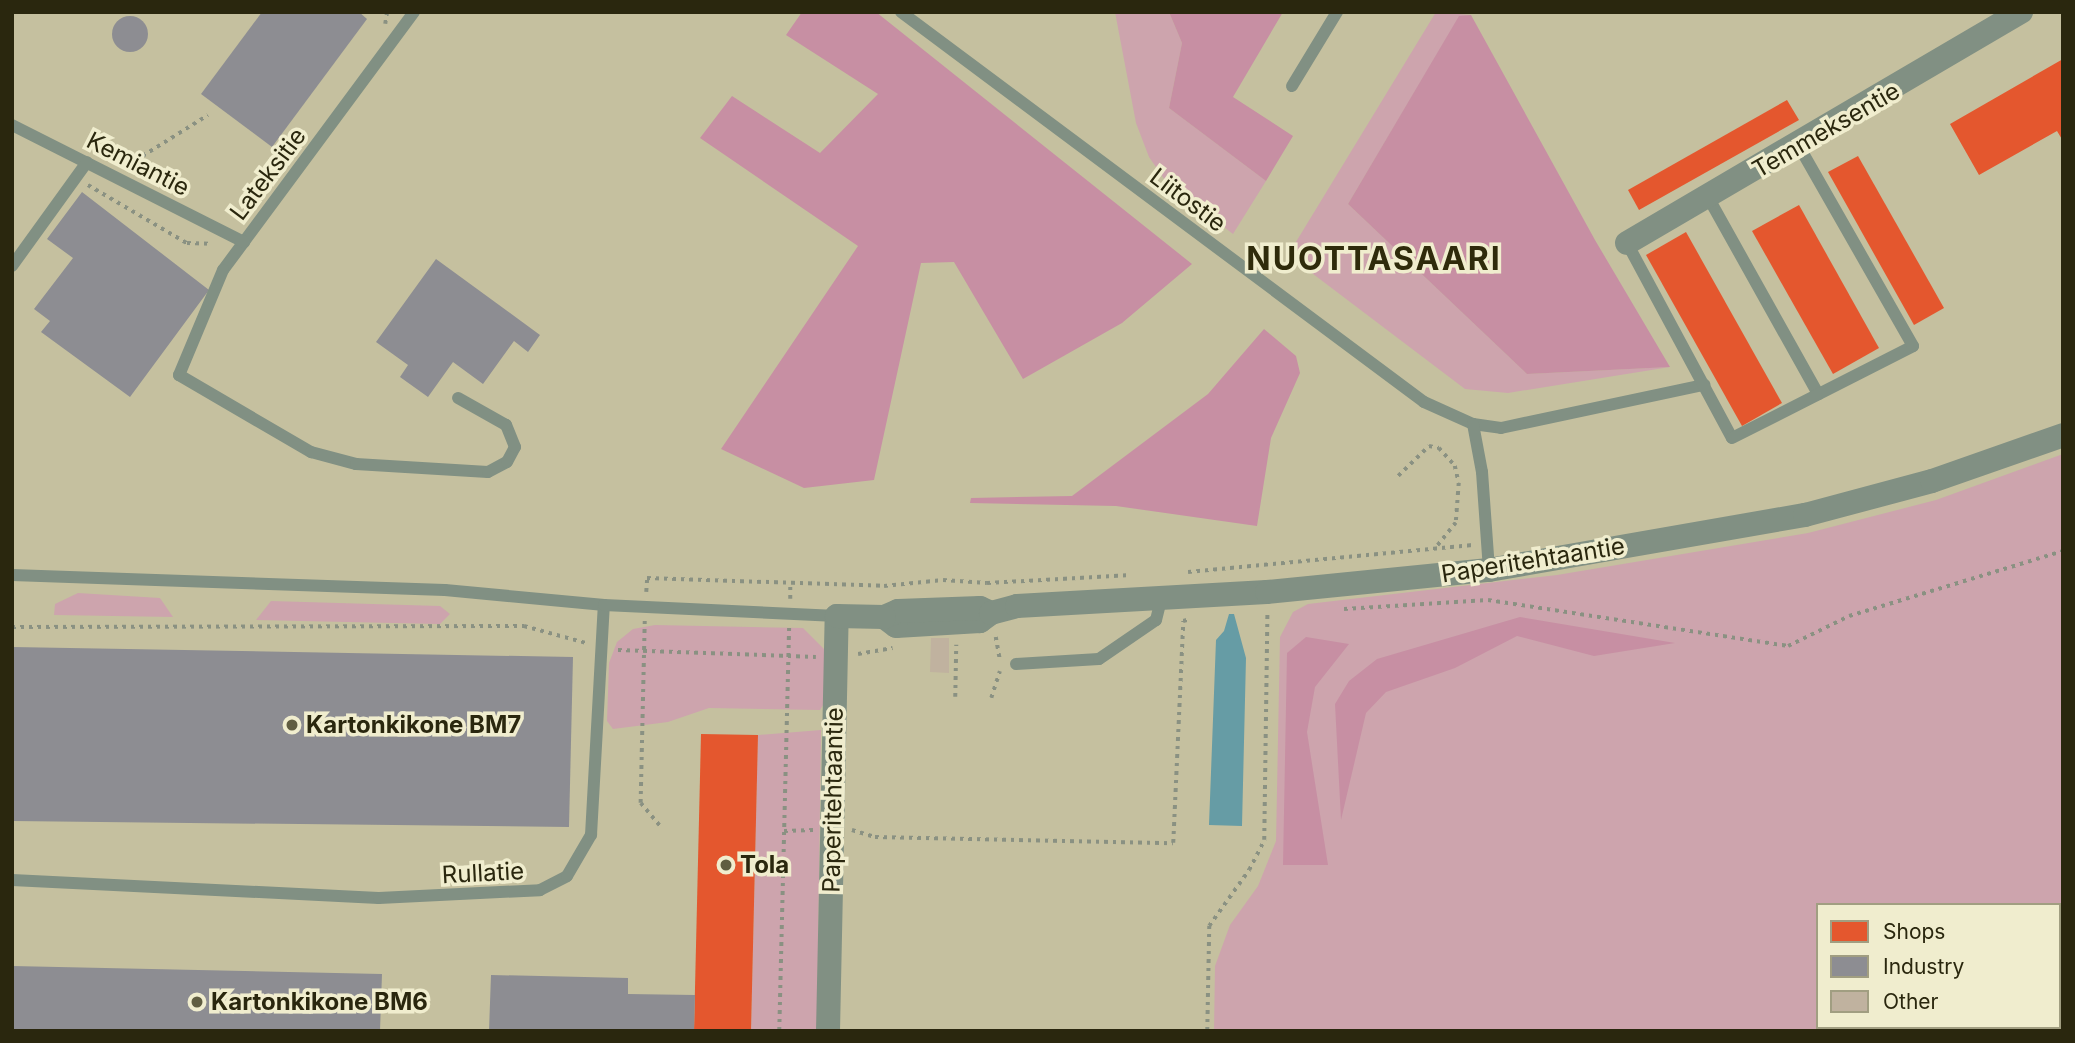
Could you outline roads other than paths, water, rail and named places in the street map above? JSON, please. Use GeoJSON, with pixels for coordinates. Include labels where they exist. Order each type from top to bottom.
{"type":"FeatureCollection","features":[{"type":"Feature","properties":{"kind":"street","name":"Temmeksentie"},"geometry":{"type":"LineString","coordinates":[[1627,243],[1799,146],[2021,12]]}},
{"type":"Feature","properties":{"kind":"street","name":"Paperitehtaantie"},"geometry":{"type":"LineString","coordinates":[[828,1031],[837,616],[884,617],[896,626],[992,622],[1017,606],[1161,600],[1267,606],[1805,515],[1932,481],[2063,435]]}},
{"type":"Feature","properties":{"kind":"lane","name":"Liitostie"},"geometry":{"type":"LineString","coordinates":[[901,12],[1423,402],[1473,424],[1500,428],[1704,385]]}},
{"type":"Feature","properties":{"kind":"lane"},"geometry":{"type":"LineString","coordinates":[[1292,86],[1337,12]]}},
{"type":"Feature","properties":{"kind":"lane","name":"Lateksitie"},"geometry":{"type":"LineString","coordinates":[[410,14],[223,270],[179,375],[311,452],[356,464],[488,472],[506,463],[515,447],[506,425],[458,398]]}},
{"type":"Feature","properties":{"kind":"lane","name":"Kemiantie"},"geometry":{"type":"LineString","coordinates":[[12,125],[244,242]]}},
{"type":"Feature","properties":{"kind":"lane"},"geometry":{"type":"LineString","coordinates":[[1627,243],[1732,438],[1913,346],[1799,146]]}},
{"type":"Feature","properties":{"kind":"lane"},"geometry":{"type":"LineString","coordinates":[[12,265],[87,162]]}},
{"type":"Feature","properties":{"kind":"lane"},"geometry":{"type":"LineString","coordinates":[[1708,197],[1818,394]]}},
{"type":"Feature","properties":{"kind":"lane"},"geometry":{"type":"LineString","coordinates":[[1473,424],[1485,499],[1489,570]]}},
{"type":"Feature","properties":{"kind":"lane"},"geometry":{"type":"LineString","coordinates":[[12,575],[445,590],[604,605],[837,616]]}},
{"type":"Feature","properties":{"kind":"lane"},"geometry":{"type":"LineString","coordinates":[[1016,664],[1099,659],[1156,620],[1161,600]]}},
{"type":"Feature","properties":{"kind":"lane","name":"Rullatie"},"geometry":{"type":"LineString","coordinates":[[12,880],[379,898],[531,892],[550,887],[576,866],[591,835],[604,605]]}},
{"type":"Feature","properties":{"kind":"water"},"geometry":{"type":"Polygon","coordinates":[[[1229,614],[1234,614],[1246,658],[1242,826],[1209,825],[1216,640],[1224,631],[1229,614]]]}},
{"type":"Feature","properties":{"kind":"place","name":"Kartonkikone BM7"},"geometry":{"type":"Point","coordinates":[292,725]}},
{"type":"Feature","properties":{"kind":"place","name":"Tola"},"geometry":{"type":"Point","coordinates":[726,865]}},
{"type":"Feature","properties":{"kind":"place","name":"Kartonkikone BM6"},"geometry":{"type":"Point","coordinates":[197,1002]}},
{"type":"Feature","properties":{"kind":"district","name":"NUOTTASAARI"},"geometry":{"type":"Point","coordinates":[1374,259]}}]}
